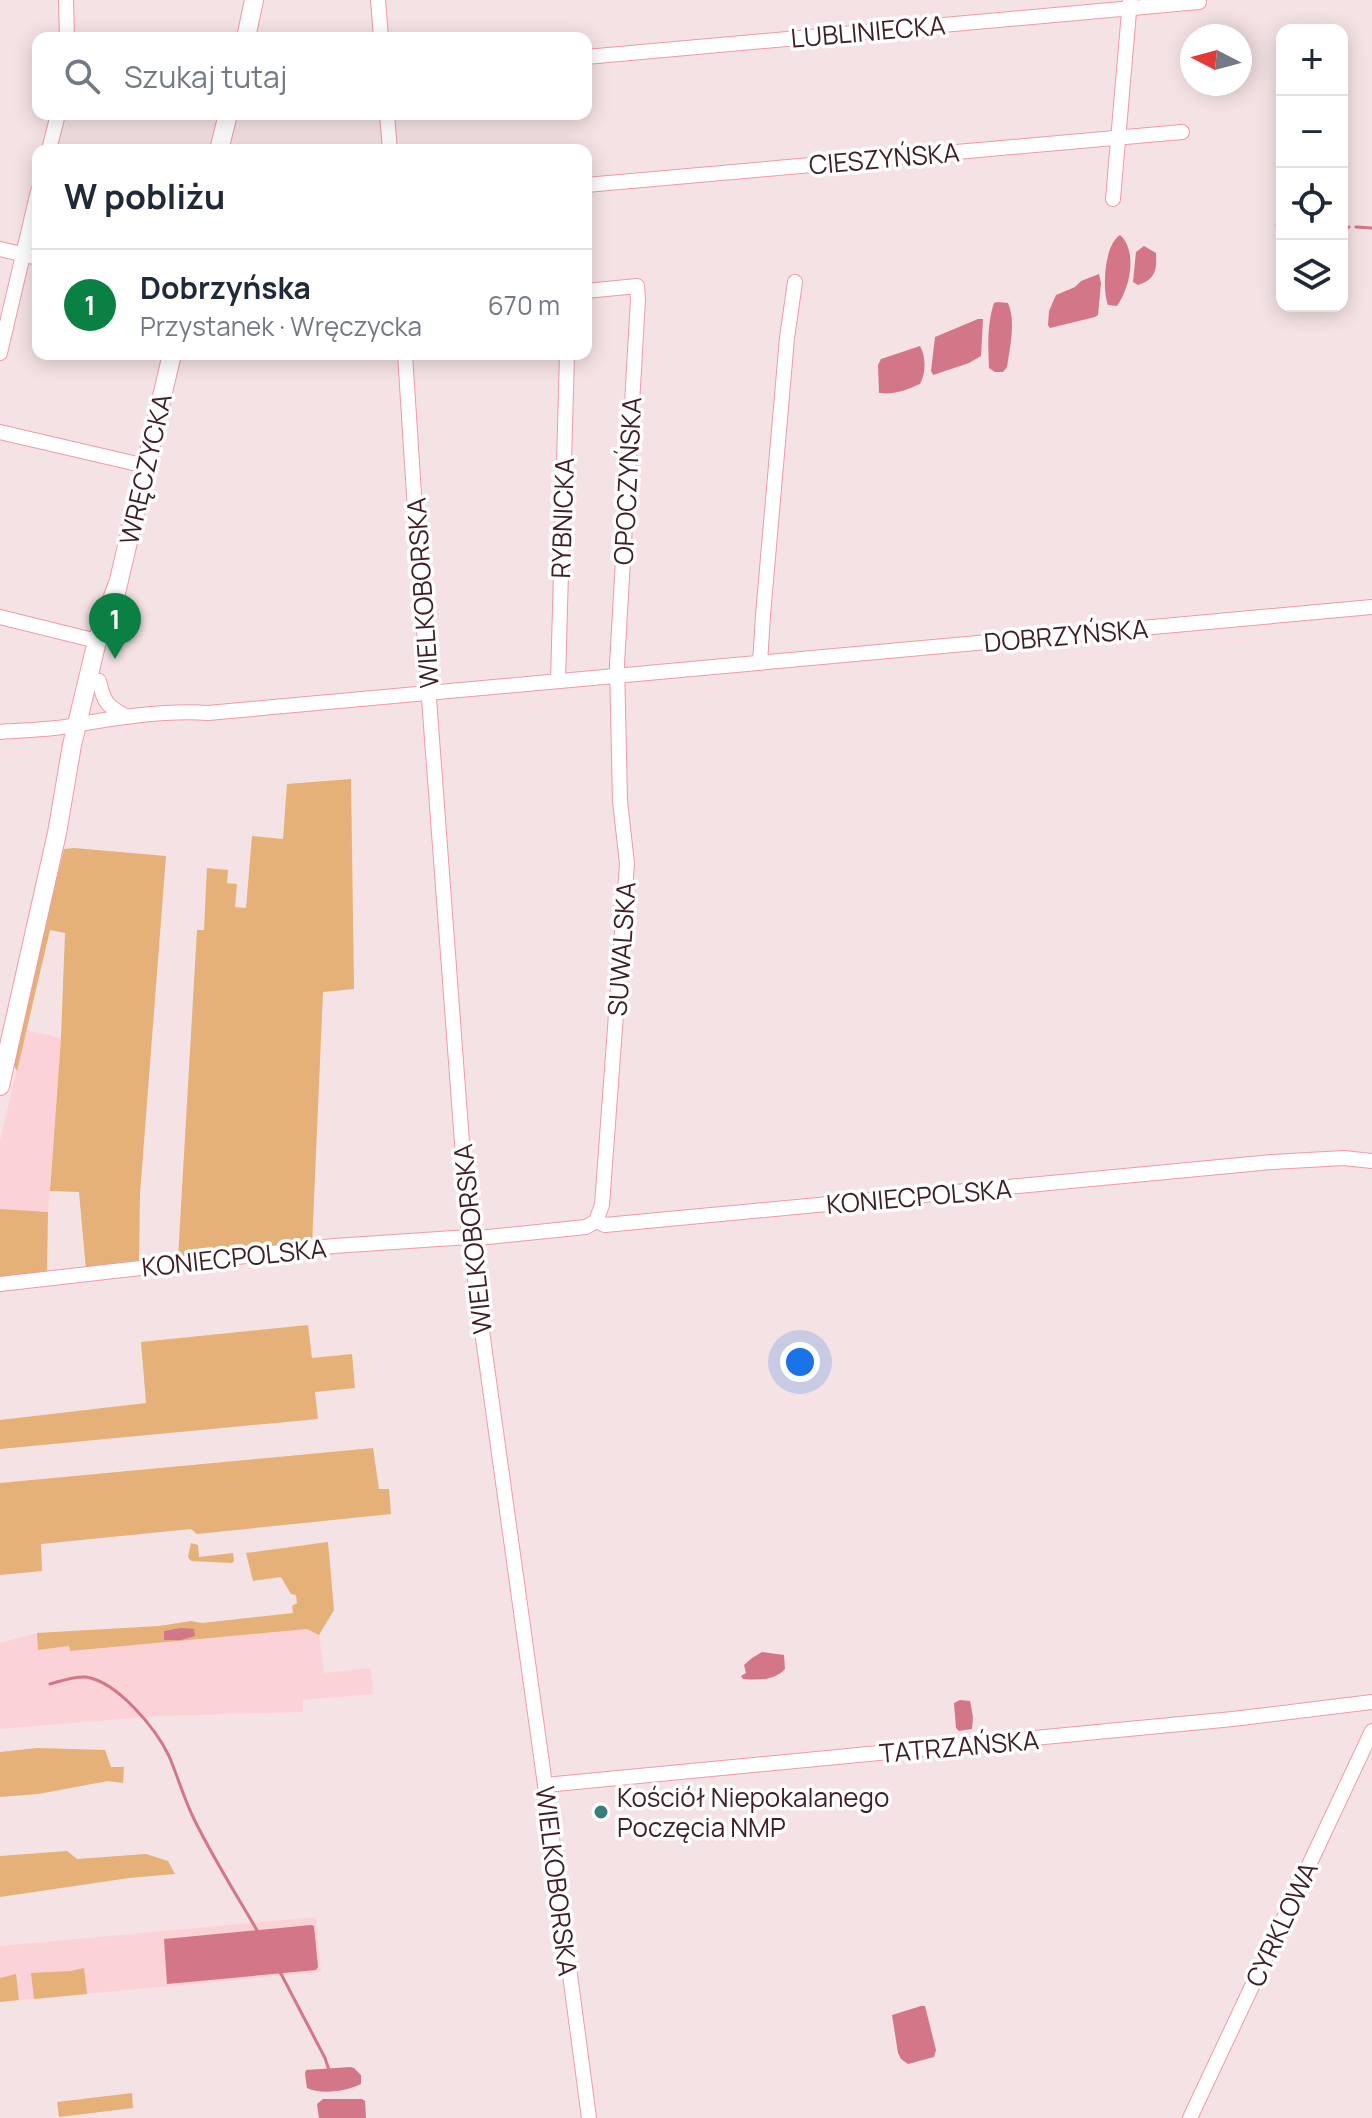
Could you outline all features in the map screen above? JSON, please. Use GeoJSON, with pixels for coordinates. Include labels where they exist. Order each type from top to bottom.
{"type":"FeatureCollection","features":[{"type":"Feature","properties":{"kind":"main road"},"geometry":{"type":"LineString","coordinates":[[247,32],[254,0]]}},
{"type":"Feature","properties":{"kind":"main road"},"geometry":{"type":"LineString","coordinates":[[220,144],[226,120]]}},
{"type":"Feature","properties":{"kind":"main road","name":"WRĘCZYCKA"},"geometry":{"type":"LineString","coordinates":[[83,718],[99,681],[118,583],[171,360]]}},
{"type":"Feature","properties":{"kind":"main road","name":"WRĘCZYCKA"},"geometry":{"type":"LineString","coordinates":[[0,1086],[83,718],[97,641],[118,583]]}},
{"type":"Feature","properties":{"kind":"street"},"geometry":{"type":"LineString","coordinates":[[66,0],[67,32]]}},
{"type":"Feature","properties":{"kind":"street"},"geometry":{"type":"LineString","coordinates":[[378,0],[381,32]]}},
{"type":"Feature","properties":{"kind":"street","name":"LUBLINIECKA"},"geometry":{"type":"LineString","coordinates":[[592,56],[1130,4],[1199,2]]}},
{"type":"Feature","properties":{"kind":"street"},"geometry":{"type":"LineString","coordinates":[[1113,199],[1130,4]]}},
{"type":"Feature","properties":{"kind":"street"},"geometry":{"type":"LineString","coordinates":[[50,144],[56,120]]}},
{"type":"Feature","properties":{"kind":"street"},"geometry":{"type":"LineString","coordinates":[[388,120],[390,144]]}},
{"type":"Feature","properties":{"kind":"street","name":"CIESZYŃSKA"},"geometry":{"type":"LineString","coordinates":[[592,184],[1182,132]]}},
{"type":"Feature","properties":{"kind":"street"},"geometry":{"type":"LineString","coordinates":[[0,353],[32,215]]}},
{"type":"Feature","properties":{"kind":"street"},"geometry":{"type":"LineString","coordinates":[[0,249],[32,257]]}},
{"type":"Feature","properties":{"kind":"street"},"geometry":{"type":"LineString","coordinates":[[760,663],[786,353],[795,282]]}},
{"type":"Feature","properties":{"kind":"street","name":"OPOCZYŃSKA"},"geometry":{"type":"LineString","coordinates":[[592,290],[637,286],[638,299],[617,664],[619,676]]}},
{"type":"Feature","properties":{"kind":"street","name":"WIELKOBORSKA"},"geometry":{"type":"LineString","coordinates":[[405,360],[469,1238],[589,2118]]}},
{"type":"Feature","properties":{"kind":"street","name":"RYBNICKA"},"geometry":{"type":"LineString","coordinates":[[558,681],[567,360]]}},
{"type":"Feature","properties":{"kind":"street"},"geometry":{"type":"LineString","coordinates":[[0,432],[146,466]]}},
{"type":"Feature","properties":{"kind":"street","name":"DOBRZYŃSKA"},"geometry":{"type":"LineString","coordinates":[[0,732],[83,718],[208,713],[1372,607]]}},
{"type":"Feature","properties":{"kind":"street"},"geometry":{"type":"LineString","coordinates":[[0,617],[97,641]]}},
{"type":"Feature","properties":{"kind":"street","name":"SUWALSKA"},"geometry":{"type":"LineString","coordinates":[[596,1221],[602,1205],[627,864],[620,801],[619,676]]}},
{"type":"Feature","properties":{"kind":"street"},"geometry":{"type":"LineString","coordinates":[[99,681],[105,703],[127,717]]}},
{"type":"Feature","properties":{"kind":"street","name":"KONIECPOLSKA"},"geometry":{"type":"LineString","coordinates":[[0,1284],[334,1246],[586,1227],[596,1221],[605,1225],[1272,1162],[1344,1158],[1372,1161]]}},
{"type":"Feature","properties":{"kind":"street","name":"TATRZAŃSKA"},"geometry":{"type":"LineString","coordinates":[[545,1785],[1185,1724],[1372,1702]]}},
{"type":"Feature","properties":{"kind":"street","name":"CYRKLOWA"},"geometry":{"type":"LineString","coordinates":[[1190,2118],[1372,1731]]}},
{"type":"Feature","properties":{"kind":"shaded area"},"geometry":{"type":"Polygon","coordinates":[[[1120,235],[1129,250],[1130,270],[1117,306],[1108,305],[1105,278],[1111,248],[1120,235]]]}},
{"type":"Feature","properties":{"kind":"shaded area"},"geometry":{"type":"Polygon","coordinates":[[[1144,246],[1156,253],[1156,264],[1154,274],[1138,285],[1133,282],[1136,252],[1144,246]]]}},
{"type":"Feature","properties":{"kind":"shaded area"},"geometry":{"type":"Polygon","coordinates":[[[1099,274],[1098,315],[1050,328],[1049,311],[1056,295],[1099,274]]]}},
{"type":"Feature","properties":{"kind":"shaded area"},"geometry":{"type":"Polygon","coordinates":[[[994,303],[1008,303],[1012,318],[1010,351],[1003,372],[989,368],[990,319],[994,303]]]}},
{"type":"Feature","properties":{"kind":"shaded area"},"geometry":{"type":"Polygon","coordinates":[[[983,319],[981,356],[933,375],[935,337],[983,319]]]}},
{"type":"Feature","properties":{"kind":"shaded area"},"geometry":{"type":"Polygon","coordinates":[[[920,346],[924,365],[920,384],[900,392],[879,393],[878,365],[881,359],[920,346]]]}},
{"type":"Feature","properties":{"kind":"shaded area"},"geometry":{"type":"Polygon","coordinates":[[[351,779],[354,989],[323,992],[312,1245],[178,1258],[197,930],[204,930],[207,868],[228,870],[227,883],[237,884],[235,907],[246,908],[252,836],[283,839],[287,784],[351,779]]]}},
{"type":"Feature","properties":{"kind":"shaded area"},"geometry":{"type":"Polygon","coordinates":[[[64,849],[166,856],[140,1194],[139,1262],[86,1269],[79,1192],[50,1191],[65,933],[50,930],[17,1071],[12,1062],[64,849]]]}},
{"type":"Feature","properties":{"kind":"shaded area"},"geometry":{"type":"Polygon","coordinates":[[[26,1030],[61,1038],[48,1212],[0,1209],[0,1141],[26,1030]]]}},
{"type":"Feature","properties":{"kind":"shaded area"},"geometry":{"type":"Polygon","coordinates":[[[0,1209],[48,1212],[47,1275],[0,1279],[0,1209]]]}},
{"type":"Feature","properties":{"kind":"shaded area"},"geometry":{"type":"Polygon","coordinates":[[[308,1325],[312,1358],[352,1354],[355,1388],[315,1392],[318,1419],[0,1449],[0,1420],[146,1403],[141,1342],[308,1325]]]}},
{"type":"Feature","properties":{"kind":"shaded area"},"geometry":{"type":"Polygon","coordinates":[[[373,1448],[379,1489],[389,1489],[391,1514],[197,1534],[191,1529],[41,1544],[42,1571],[0,1575],[0,1483],[373,1448]]]}},
{"type":"Feature","properties":{"kind":"shaded area"},"geometry":{"type":"Polygon","coordinates":[[[328,1542],[334,1610],[319,1635],[307,1629],[70,1651],[69,1646],[38,1650],[37,1633],[159,1626],[191,1621],[202,1623],[293,1613],[296,1595],[291,1594],[281,1577],[253,1581],[246,1553],[328,1542]]]}},
{"type":"Feature","properties":{"kind":"shaded area"},"geometry":{"type":"Polygon","coordinates":[[[191,1543],[198,1545],[199,1557],[233,1553],[234,1561],[191,1561],[188,1557],[191,1543]]]}},
{"type":"Feature","properties":{"kind":"shaded area"},"geometry":{"type":"Polygon","coordinates":[[[194,1629],[195,1636],[164,1640],[164,1631],[194,1629]]]}},
{"type":"Feature","properties":{"kind":"shaded area"},"geometry":{"type":"Polygon","coordinates":[[[307,1629],[319,1635],[324,1673],[371,1668],[373,1694],[303,1700],[303,1712],[159,1716],[0,1729],[0,1643],[37,1633],[38,1650],[70,1646],[71,1651],[307,1629]]]}},
{"type":"Feature","properties":{"kind":"shaded area"},"geometry":{"type":"Polygon","coordinates":[[[762,1652],[784,1655],[785,1669],[771,1678],[743,1679],[741,1676],[746,1673],[744,1665],[762,1652]]]}},
{"type":"Feature","properties":{"kind":"shaded area"},"geometry":{"type":"Polygon","coordinates":[[[970,1701],[972,1729],[959,1731],[956,1728],[954,1703],[970,1701]]]}},
{"type":"Feature","properties":{"kind":"shaded area"},"geometry":{"type":"Polygon","coordinates":[[[37,1748],[105,1750],[111,1767],[124,1767],[123,1783],[108,1781],[38,1794],[0,1797],[0,1752],[37,1748]]]}},
{"type":"Feature","properties":{"kind":"shaded area"},"geometry":{"type":"Polygon","coordinates":[[[67,1851],[77,1859],[146,1854],[168,1861],[175,1874],[0,1897],[0,1856],[67,1851]]]}},
{"type":"Feature","properties":{"kind":"shaded area"},"geometry":{"type":"Polygon","coordinates":[[[316,1917],[321,1972],[0,2002],[0,1946],[316,1917]]]}},
{"type":"Feature","properties":{"kind":"shaded area"},"geometry":{"type":"Polygon","coordinates":[[[314,1926],[316,1970],[167,1984],[164,1939],[314,1926]]]}},
{"type":"Feature","properties":{"kind":"shaded area"},"geometry":{"type":"Polygon","coordinates":[[[84,1968],[87,1994],[34,1999],[31,1973],[84,1968]]]}},
{"type":"Feature","properties":{"kind":"shaded area"},"geometry":{"type":"Polygon","coordinates":[[[16,1974],[19,2000],[0,2002],[0,1978],[16,1974]]]}},
{"type":"Feature","properties":{"kind":"shaded area"},"geometry":{"type":"Polygon","coordinates":[[[925,2006],[936,2050],[934,2057],[908,2064],[898,2053],[892,2015],[925,2006]]]}},
{"type":"Feature","properties":{"kind":"shaded area"},"geometry":{"type":"Polygon","coordinates":[[[350,2067],[361,2075],[361,2084],[334,2091],[307,2088],[306,2070],[350,2067]]]}},
{"type":"Feature","properties":{"kind":"shaded area"},"geometry":{"type":"Polygon","coordinates":[[[132,2093],[133,2108],[59,2117],[57,2102],[132,2093]]]}},
{"type":"Feature","properties":{"kind":"shaded area"},"geometry":{"type":"Polygon","coordinates":[[[323,2099],[362,2099],[365,2101],[366,2118],[319,2118],[317,2104],[323,2099]]]}},
{"type":"Feature","properties":{"kind":"waterway"},"geometry":{"type":"LineString","coordinates":[[1356,227],[1372,228]]}},
{"type":"Feature","properties":{"kind":"waterway"},"geometry":{"type":"LineString","coordinates":[[50,1684],[86,1677],[111,1688],[135,1708],[169,1756],[201,1833],[258,1932]]}},
{"type":"Feature","properties":{"kind":"waterway"},"geometry":{"type":"LineString","coordinates":[[279,1970],[329,2070]]}},
{"type":"Feature","properties":{"kind":"place","name":"Dobrzyńska"},"geometry":{"type":"Point","coordinates":[115,659]}},
{"type":"Feature","properties":{"kind":"place","name":"Kościół Niepokalanego Poczęcia NMP"},"geometry":{"type":"Point","coordinates":[601,1812]}}]}
